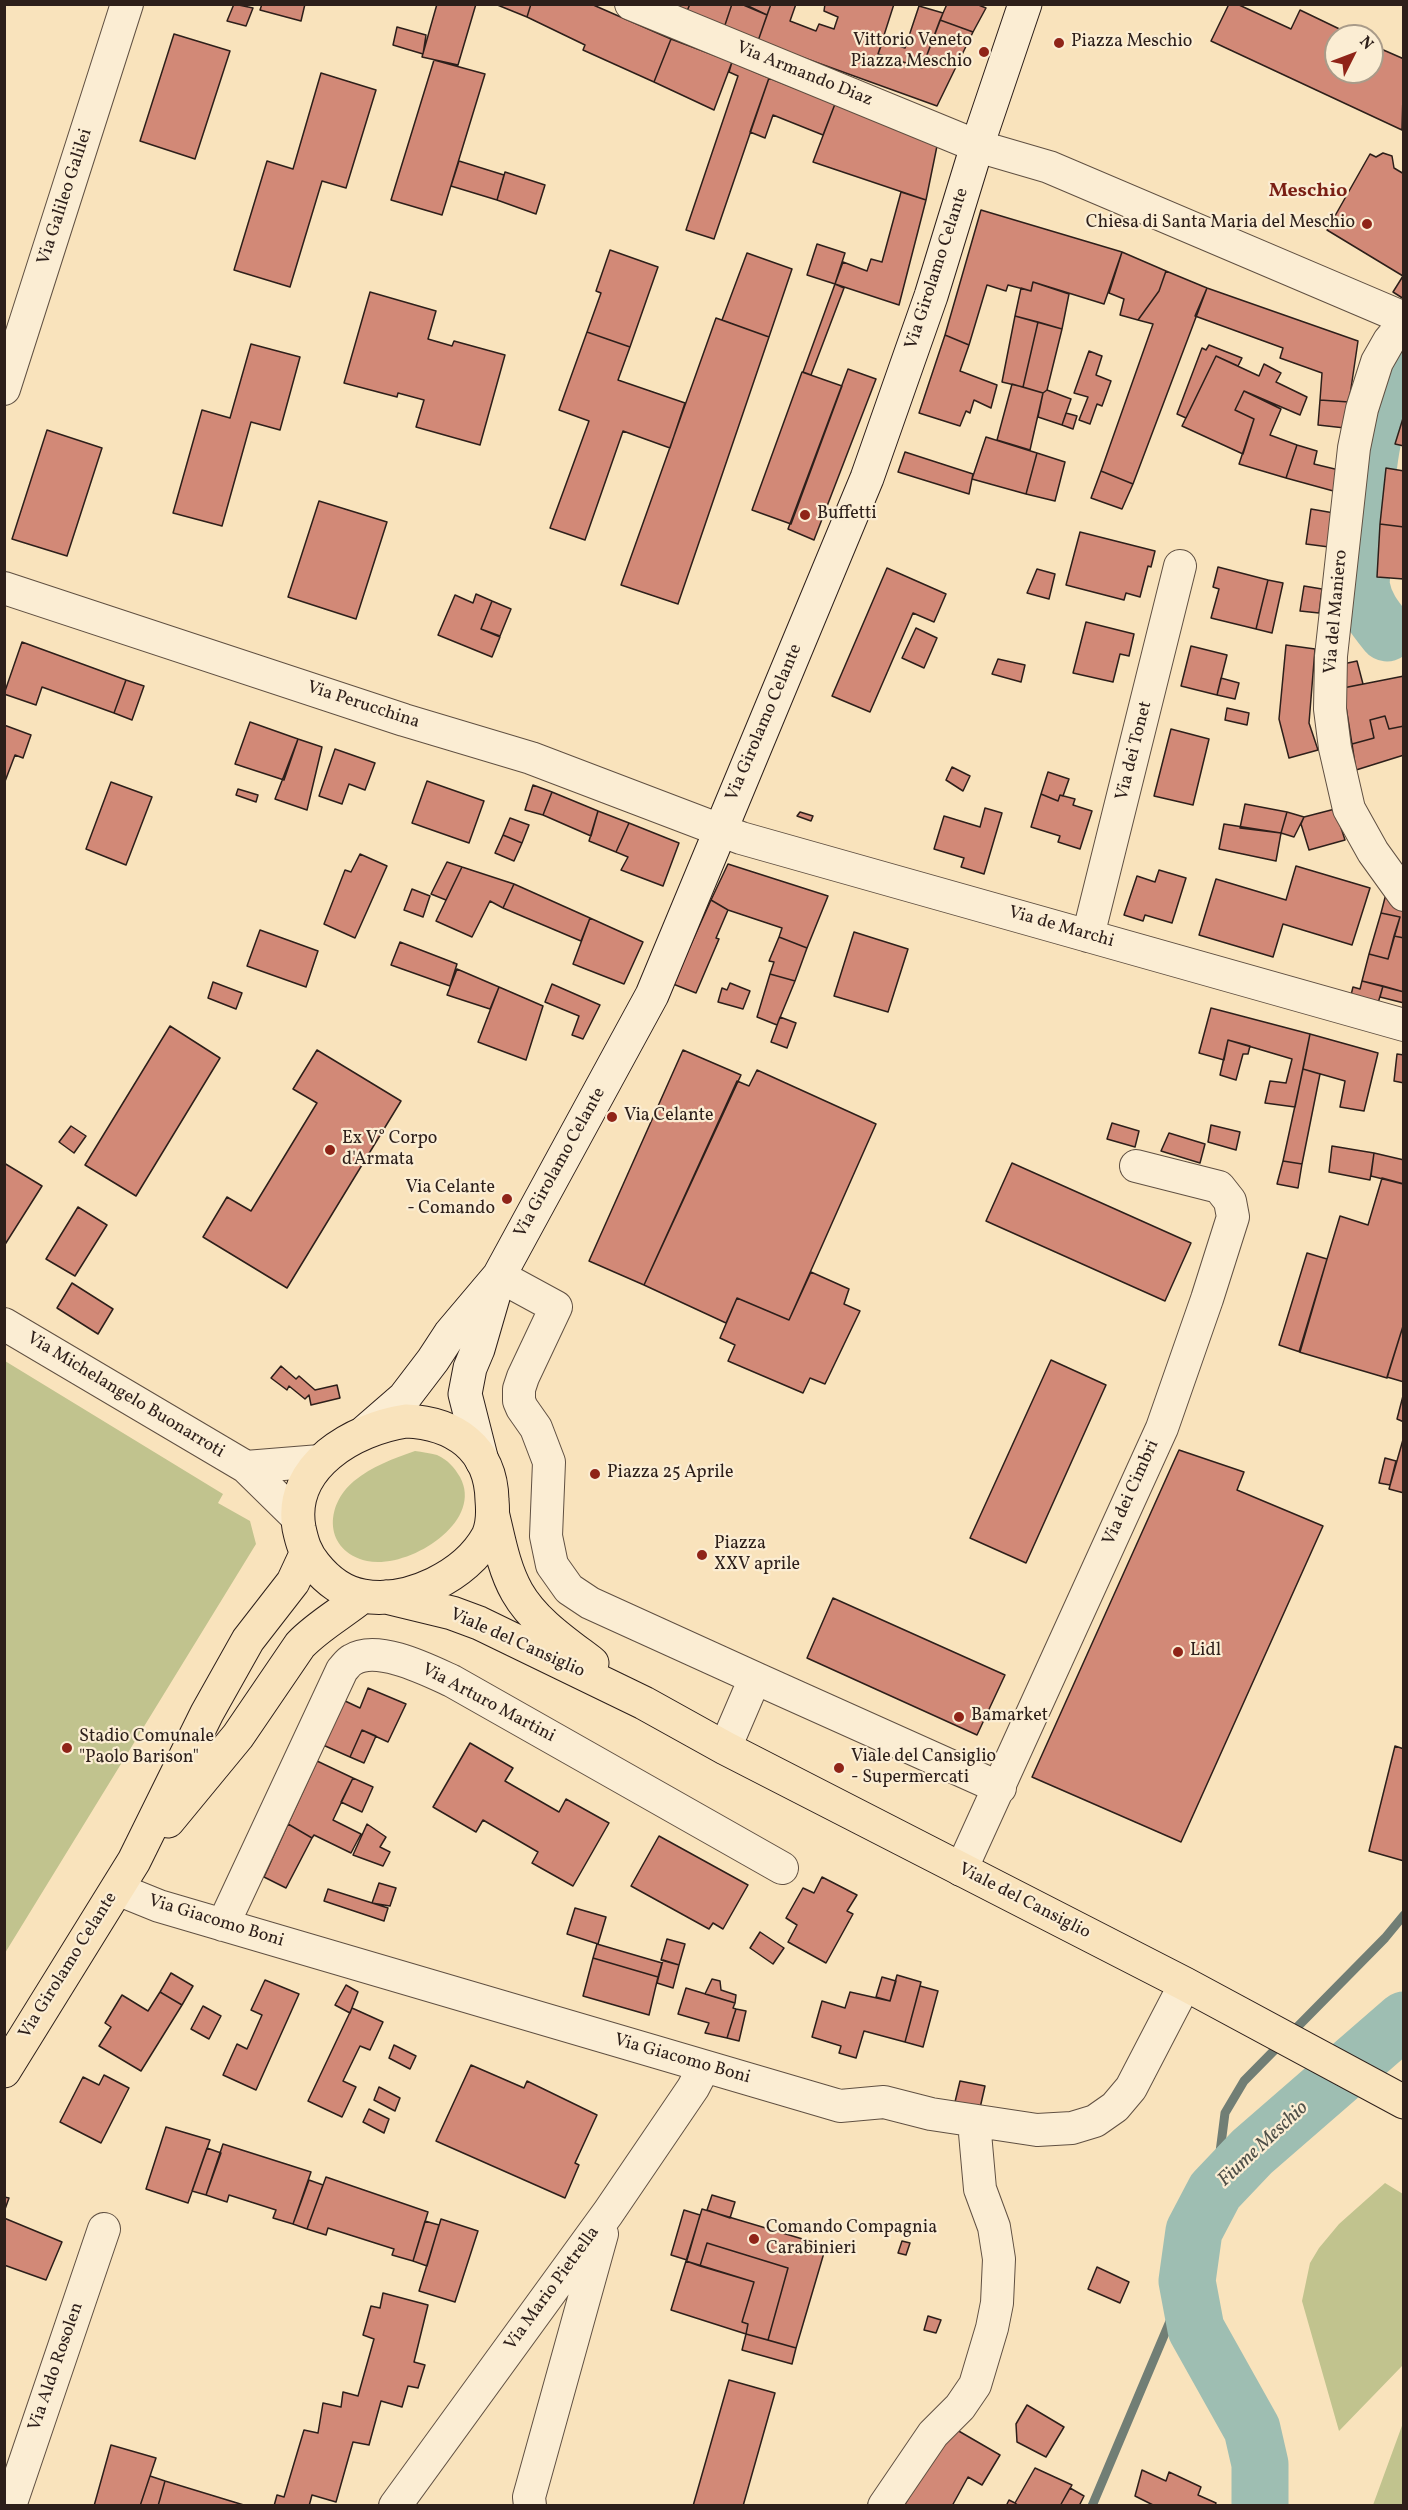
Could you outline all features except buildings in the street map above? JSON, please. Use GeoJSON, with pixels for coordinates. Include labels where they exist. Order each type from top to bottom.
{"type":"FeatureCollection","features":[{"type":"Feature","properties":{"kind":"main road","name":"Via Girolamo Celante"},"geometry":{"type":"LineString","coordinates":[[366,1431],[404,1398],[450,1334],[499,1276],[652,995],[867,478],[927,306],[977,146],[1025,4]]}},
{"type":"Feature","properties":{"kind":"main road","name":"Via Girolamo Celante"},"geometry":{"type":"LineString","coordinates":[[482,1461],[465,1394],[468,1374],[478,1349],[499,1276]]}},
{"type":"Feature","properties":{"kind":"main road"},"geometry":{"type":"LineString","coordinates":[[406,1421],[446,1428],[466,1439],[482,1461],[492,1487],[493,1516],[488,1535],[470,1558],[448,1577],[421,1591],[374,1597],[342,1588],[322,1575],[306,1554],[298,1518],[299,1498],[307,1480],[320,1461],[335,1449],[366,1431],[406,1421]]}},
{"type":"Feature","properties":{"kind":"main road","name":"Viale del Cansiglio"},"geometry":{"type":"LineString","coordinates":[[493,1516],[511,1578],[523,1601],[556,1635],[644,1703]]}},
{"type":"Feature","properties":{"kind":"main road","name":"Via Girolamo Celante"},"geometry":{"type":"LineString","coordinates":[[4,2071],[134,1861],[207,1713],[253,1632],[293,1582],[306,1554]]}},
{"type":"Feature","properties":{"kind":"main road","name":"Via Girolamo Celante"},"geometry":{"type":"LineString","coordinates":[[134,1861],[238,1736],[300,1645],[312,1633],[374,1597]]}},
{"type":"Feature","properties":{"kind":"main road","name":"Viale del Cansiglio"},"geometry":{"type":"LineString","coordinates":[[374,1597],[452,1613],[479,1623],[644,1703],[725,1748],[1185,1984],[1397,2098]]}},
{"type":"Feature","properties":{"kind":"street","name":"Via Galileo Galilei"},"geometry":{"type":"LineString","coordinates":[[4,389],[127,4]]}},
{"type":"Feature","properties":{"kind":"street","name":"Via Armando Diaz"},"geometry":{"type":"LineString","coordinates":[[631,4],[977,146]]}},
{"type":"Feature","properties":{"kind":"street"},"geometry":{"type":"LineString","coordinates":[[977,146],[1049,167],[1404,318]]}},
{"type":"Feature","properties":{"kind":"street","name":"Via del Maniero"},"geometry":{"type":"LineString","coordinates":[[1404,323],[1389,341],[1377,362],[1362,410],[1354,448],[1331,656],[1330,709],[1335,748],[1349,809],[1373,852],[1404,895]]}},
{"type":"Feature","properties":{"kind":"street","name":"Via dei Tonet"},"geometry":{"type":"LineString","coordinates":[[1088,936],[1180,566]]}},
{"type":"Feature","properties":{"kind":"street","name":"Via Perucchina"},"geometry":{"type":"LineString","coordinates":[[4,588],[404,720],[531,758],[720,829]]}},
{"type":"Feature","properties":{"kind":"street","name":"Via de Marchi"},"geometry":{"type":"LineString","coordinates":[[720,829],[741,838],[1404,1025]]}},
{"type":"Feature","properties":{"kind":"street","name":"Via dei Cimbri"},"geometry":{"type":"LineString","coordinates":[[961,1870],[1162,1428],[1233,1217],[1230,1201],[1219,1187],[1136,1166]]}},
{"type":"Feature","properties":{"kind":"street"},"geometry":{"type":"LineString","coordinates":[[499,1276],[556,1307],[523,1377],[519,1389],[519,1401],[536,1428],[549,1462],[546,1536],[548,1552],[559,1577],[569,1589],[590,1604],[1000,1788]]}},
{"type":"Feature","properties":{"kind":"street","name":"Via Michelangelo Buonarroti"},"geometry":{"type":"LineString","coordinates":[[4,1324],[246,1467],[298,1518]]}},
{"type":"Feature","properties":{"kind":"street","name":"Via Michelangelo Buonarroti"},"geometry":{"type":"LineString","coordinates":[[246,1467],[320,1461]]}},
{"type":"Feature","properties":{"kind":"street","name":"Via Arturo Martini"},"geometry":{"type":"LineString","coordinates":[[223,1925],[342,1670],[351,1660],[364,1655],[384,1655],[452,1681],[782,1868]]}},
{"type":"Feature","properties":{"kind":"street"},"geometry":{"type":"LineString","coordinates":[[725,1748],[755,1678]]}},
{"type":"Feature","properties":{"kind":"street","name":"Via Giacomo Boni"},"geometry":{"type":"LineString","coordinates":[[117,1889],[159,1906],[840,2106],[884,2102],[974,2122],[1037,2130],[1072,2128],[1100,2118],[1115,2107],[1131,2088],[1185,1984]]}},
{"type":"Feature","properties":{"kind":"street","name":"Via Mario Pietrella"},"geometry":{"type":"LineString","coordinates":[[395,2505],[608,2213],[693,2088],[704,2067]]}},
{"type":"Feature","properties":{"kind":"street"},"geometry":{"type":"LineString","coordinates":[[884,2505],[933,2434],[968,2397],[981,2371],[992,2328],[998,2289],[999,2259],[994,2227],[980,2189],[974,2122]]}},
{"type":"Feature","properties":{"kind":"street"},"geometry":{"type":"LineString","coordinates":[[530,2505],[529,2497],[608,2213]]}},
{"type":"Feature","properties":{"kind":"street","name":"Via Aldo Rosolen"},"geometry":{"type":"LineString","coordinates":[[10,2505],[104,2229]]}},
{"type":"Feature","properties":{"kind":"green space","name":"Stadio Comunale \"Paolo Barison\""},"geometry":{"type":"Polygon","coordinates":[[[5,1361],[223,1494],[218,1503],[250,1521],[256,1544],[5,1953],[5,1361]]]}},
{"type":"Feature","properties":{"kind":"green space"},"geometry":{"type":"Polygon","coordinates":[[[415,1451],[437,1455],[455,1470],[460,1477],[465,1494],[462,1511],[452,1526],[438,1540],[421,1551],[384,1562],[367,1561],[353,1556],[336,1538],[333,1527],[337,1503],[344,1491],[368,1471],[415,1451]]]}},
{"type":"Feature","properties":{"kind":"green space"},"geometry":{"type":"Polygon","coordinates":[[[1385,2183],[1403,2194],[1403,2365],[1339,2431],[1302,2301],[1310,2263],[1319,2248],[1339,2224],[1385,2183]]]}},
{"type":"Feature","properties":{"kind":"green space"},"geometry":{"type":"Polygon","coordinates":[[[1403,2423],[1403,2505],[1373,2505],[1403,2423]]]}},
{"type":"Feature","properties":{"kind":"waterway"},"geometry":{"type":"LineString","coordinates":[[1387,633],[1371,611],[1361,585],[1365,501],[1372,442],[1379,414],[1390,388],[1404,366]]}},
{"type":"Feature","properties":{"kind":"waterway"},"geometry":{"type":"LineString","coordinates":[[1215,2191],[1225,2113],[1244,2081],[1385,1938],[1404,1915]]}},
{"type":"Feature","properties":{"kind":"waterway","name":"Fiume Meschio"},"geometry":{"type":"LineString","coordinates":[[1260,2506],[1260,2464],[1252,2429],[1196,2329],[1187,2281],[1194,2231],[1215,2191],[1252,2152],[1404,2020]]}},
{"type":"Feature","properties":{"kind":"waterway"},"geometry":{"type":"LineString","coordinates":[[1092,2506],[1187,2281]]}},
{"type":"Feature","properties":{"kind":"place","name":"Piazza Meschio"},"geometry":{"type":"Point","coordinates":[1059,43]}},
{"type":"Feature","properties":{"kind":"place","name":"Vittorio Veneto Piazza Meschio"},"geometry":{"type":"Point","coordinates":[984,52]}},
{"type":"Feature","properties":{"kind":"place","name":"Chiesa di Santa Maria del Meschio"},"geometry":{"type":"Point","coordinates":[1367,224]}},
{"type":"Feature","properties":{"kind":"place","name":"Buffetti"},"geometry":{"type":"Point","coordinates":[805,515]}},
{"type":"Feature","properties":{"kind":"place","name":"Via Celante"},"geometry":{"type":"Point","coordinates":[612,1117]}},
{"type":"Feature","properties":{"kind":"place","name":"Ex V° Corpo d'Armata"},"geometry":{"type":"Point","coordinates":[330,1150]}},
{"type":"Feature","properties":{"kind":"place","name":"Via Celante - Comando"},"geometry":{"type":"Point","coordinates":[507,1199]}},
{"type":"Feature","properties":{"kind":"place","name":"Piazza 25 Aprile"},"geometry":{"type":"Point","coordinates":[595,1474]}},
{"type":"Feature","properties":{"kind":"place","name":"Piazza XXV aprile"},"geometry":{"type":"Point","coordinates":[702,1555]}},
{"type":"Feature","properties":{"kind":"place","name":"Lidl"},"geometry":{"type":"Point","coordinates":[1178,1652]}},
{"type":"Feature","properties":{"kind":"place","name":"Bamarket"},"geometry":{"type":"Point","coordinates":[959,1717]}},
{"type":"Feature","properties":{"kind":"place","name":"Stadio Comunale \"Paolo Barison\""},"geometry":{"type":"Point","coordinates":[67,1748]}},
{"type":"Feature","properties":{"kind":"place","name":"Viale del Cansiglio - Supermercati"},"geometry":{"type":"Point","coordinates":[839,1768]}},
{"type":"Feature","properties":{"kind":"place","name":"Comando Compagnia Carabinieri"},"geometry":{"type":"Point","coordinates":[754,2239]}},
{"type":"Feature","properties":{"kind":"district","name":"Meschio"},"geometry":{"type":"Point","coordinates":[1308,192]}}]}
